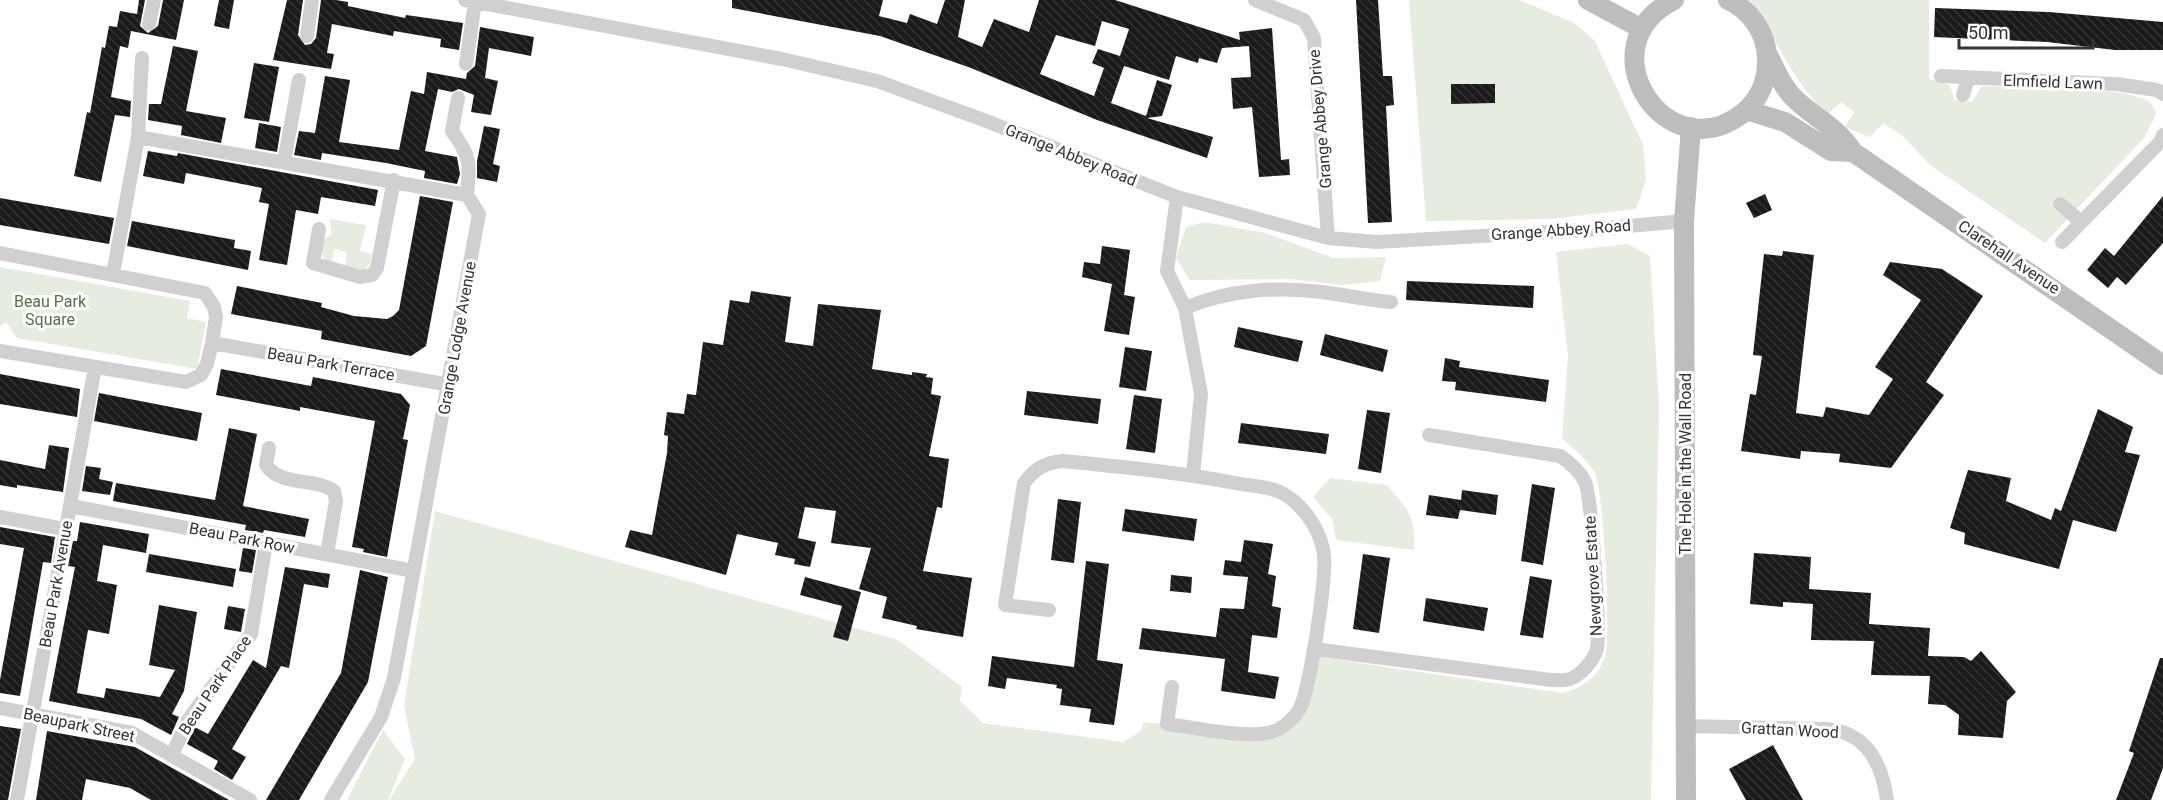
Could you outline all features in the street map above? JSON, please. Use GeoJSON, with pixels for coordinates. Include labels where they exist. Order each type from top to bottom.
{"type":"FeatureCollection","features":[{"type":"Feature","properties":{"kind":"main road"},"geometry":{"type":"LineString","coordinates":[[1588,0],[1642,29]]}},
{"type":"Feature","properties":{"kind":"main road"},"geometry":{"type":"LineString","coordinates":[[1674,0],[1651,16],[1642,29],[1635,49],[1634,71],[1641,91],[1653,108],[1671,121],[1691,127],[1713,127],[1734,120],[1746,110],[1763,87],[1768,67],[1767,53]]}},
{"type":"Feature","properties":{"kind":"main road","name":"Clarehall Avenue"},"geometry":{"type":"LineString","coordinates":[[1728,0],[1747,12],[1760,28],[1767,53],[1784,85],[1796,100],[1843,136],[1853,152],[2163,365]]}},
{"type":"Feature","properties":{"kind":"main road","name":"Clarehall Avenue"},"geometry":{"type":"LineString","coordinates":[[1746,110],[1785,122],[1831,151],[1853,152]]}},
{"type":"Feature","properties":{"kind":"main road","name":"The Hole in the Wall Road"},"geometry":{"type":"LineString","coordinates":[[1686,800],[1684,221],[1691,127]]}},
{"type":"Feature","properties":{"kind":"street"},"geometry":{"type":"LineString","coordinates":[[149,24],[154,0]]}},
{"type":"Feature","properties":{"kind":"street"},"geometry":{"type":"LineString","coordinates":[[307,36],[312,0]]}},
{"type":"Feature","properties":{"kind":"street","name":"Grange Abbey Drive"},"geometry":{"type":"LineString","coordinates":[[1255,0],[1281,8],[1304,20],[1314,38],[1328,238]]}},
{"type":"Feature","properties":{"kind":"street"},"geometry":{"type":"LineString","coordinates":[[466,64],[470,1]]}},
{"type":"Feature","properties":{"kind":"street","name":"Grange Abbey Road"},"geometry":{"type":"LineString","coordinates":[[470,1],[782,59],[877,81],[989,122],[1177,197],[1328,238],[1377,242],[1585,230],[1684,221]]}},
{"type":"Feature","properties":{"kind":"street"},"geometry":{"type":"LineString","coordinates":[[113,274],[138,137],[142,58]]}},
{"type":"Feature","properties":{"kind":"street","name":"Elmfield Lawn"},"geometry":{"type":"LineString","coordinates":[[1941,76],[2116,84],[2157,90],[2163,94]]}},
{"type":"Feature","properties":{"kind":"street"},"geometry":{"type":"LineString","coordinates":[[1963,95],[1968,79]]}},
{"type":"Feature","properties":{"kind":"street"},"geometry":{"type":"LineString","coordinates":[[284,162],[299,80]]}},
{"type":"Feature","properties":{"kind":"street"},"geometry":{"type":"LineString","coordinates":[[138,137],[394,180],[467,195],[469,167],[467,151],[452,130],[458,98]]}},
{"type":"Feature","properties":{"kind":"street"},"geometry":{"type":"LineString","coordinates":[[2062,242],[2162,139]]}},
{"type":"Feature","properties":{"kind":"street"},"geometry":{"type":"LineString","coordinates":[[319,229],[313,263],[360,277],[372,275],[377,268],[394,180]]}},
{"type":"Feature","properties":{"kind":"street","name":"Grange Lodge Avenue"},"geometry":{"type":"LineString","coordinates":[[331,800],[381,717],[394,678],[450,385],[479,214],[467,195]]}},
{"type":"Feature","properties":{"kind":"street"},"geometry":{"type":"LineString","coordinates":[[1177,197],[1167,271],[1185,308],[1201,394],[1193,475]]}},
{"type":"Feature","properties":{"kind":"street"},"geometry":{"type":"LineString","coordinates":[[2060,204],[2080,221]]}},
{"type":"Feature","properties":{"kind":"street"},"geometry":{"type":"LineString","coordinates":[[0,253],[205,293],[214,307],[216,317],[207,364],[201,375],[186,382],[0,351]]}},
{"type":"Feature","properties":{"kind":"street"},"geometry":{"type":"LineString","coordinates":[[1185,308],[1206,299],[1244,291],[1320,292],[1391,302]]}},
{"type":"Feature","properties":{"kind":"street","name":"Beau Park Terrace"},"geometry":{"type":"LineString","coordinates":[[212,343],[450,385]]}},
{"type":"Feature","properties":{"kind":"street","name":"Beau Park Avenue"},"geometry":{"type":"LineString","coordinates":[[16,800],[95,367]]}},
{"type":"Feature","properties":{"kind":"street","name":"Newgrove Estate"},"geometry":{"type":"LineString","coordinates":[[1314,649],[1551,681],[1570,679],[1588,665],[1597,649],[1590,506],[1586,484],[1576,467],[1560,456],[1429,435]]}},
{"type":"Feature","properties":{"kind":"street"},"geometry":{"type":"LineString","coordinates":[[269,448],[266,465],[271,473],[279,477],[326,485],[334,491],[336,501],[327,554]]}},
{"type":"Feature","properties":{"kind":"street"},"geometry":{"type":"LineString","coordinates":[[1049,610],[1005,605],[1024,483],[1035,469],[1048,462],[1063,461],[1193,475],[1279,492],[1299,506],[1313,524],[1323,549],[1324,564],[1314,649],[1300,708],[1290,722],[1278,730],[1262,734],[1167,724],[1172,687]]}},
{"type":"Feature","properties":{"kind":"street","name":"Beau Park Row"},"geometry":{"type":"LineString","coordinates":[[71,506],[414,571]]}},
{"type":"Feature","properties":{"kind":"street"},"geometry":{"type":"LineString","coordinates":[[0,517],[64,529]]}},
{"type":"Feature","properties":{"kind":"street","name":"Beau Park Place"},"geometry":{"type":"LineString","coordinates":[[172,755],[188,720],[251,634],[266,543]]}},
{"type":"Feature","properties":{"kind":"street","name":"Beaupark Street"},"geometry":{"type":"LineString","coordinates":[[0,708],[132,733],[250,800]]}},
{"type":"Feature","properties":{"kind":"street","name":"Grattan Wood"},"geometry":{"type":"LineString","coordinates":[[1686,726],[1826,729],[1849,734],[1867,746],[1881,770],[1887,800]]}},
{"type":"Feature","properties":{"kind":"green space"},"geometry":{"type":"Polygon","coordinates":[[[1409,0],[1519,0],[1574,23],[1595,41],[1643,145],[1646,180],[1636,209],[1550,219],[1426,221],[1409,0]]]}},
{"type":"Feature","properties":{"kind":"green space"},"geometry":{"type":"Polygon","coordinates":[[[1745,0],[1929,0],[1929,79],[1950,85],[1954,100],[1972,102],[1982,86],[2067,88],[2132,95],[2152,104],[2156,115],[2144,138],[2045,243],[1930,165],[1904,137],[1883,123],[1870,137],[1845,127],[1854,112],[1841,102],[1828,114],[1804,88],[1770,33],[1745,0]]]}},
{"type":"Feature","properties":{"kind":"green space"},"geometry":{"type":"Polygon","coordinates":[[[329,219],[366,225],[360,251],[372,254],[370,264],[363,270],[345,266],[347,252],[334,249],[332,262],[324,258],[321,249],[324,239],[332,234],[329,219]]]}},
{"type":"Feature","properties":{"kind":"green space"},"geometry":{"type":"Polygon","coordinates":[[[1204,222],[1265,233],[1334,258],[1386,257],[1380,281],[1342,285],[1291,279],[1190,280],[1176,258],[1186,227],[1204,222]]]}},
{"type":"Feature","properties":{"kind":"green space"},"geometry":{"type":"Polygon","coordinates":[[[1628,244],[1650,256],[1659,407],[1651,800],[389,800],[415,759],[404,706],[435,511],[898,640],[962,687],[960,701],[983,723],[1123,742],[1141,731],[1144,722],[1255,734],[1306,708],[1319,657],[1562,693],[1576,688],[1594,676],[1605,656],[1607,643],[1606,566],[1602,511],[1596,476],[1586,461],[1562,438],[1568,356],[1556,252],[1628,244]]]}},
{"type":"Feature","properties":{"kind":"green space","name":"Beau Park Square"},"geometry":{"type":"Polygon","coordinates":[[[0,267],[190,301],[187,318],[206,322],[197,369],[17,338],[6,322],[0,326],[0,267]]]}},
{"type":"Feature","properties":{"kind":"green space"},"geometry":{"type":"Polygon","coordinates":[[[1330,478],[1387,485],[1401,501],[1412,521],[1414,550],[1336,540],[1332,519],[1313,497],[1330,478]]]}},
{"type":"Feature","properties":{"kind":"green space"},"geometry":{"type":"Polygon","coordinates":[[[383,730],[405,759],[388,800],[347,800],[383,730]]]}},
{"type":"Feature","properties":{"kind":"building"},"geometry":{"type":"Polygon","coordinates":[[[139,0],[145,0],[140,26],[148,33],[158,26],[163,0],[184,0],[176,40],[131,31],[128,48],[120,46],[111,97],[131,101],[130,117],[115,115],[101,182],[74,176],[87,112],[90,113],[102,47],[105,48],[109,26],[117,27],[120,11],[137,14],[139,0]]]}},
{"type":"Feature","properties":{"kind":"building"},"geometry":{"type":"Polygon","coordinates":[[[219,0],[234,0],[229,29],[214,26],[219,0]]]}},
{"type":"Feature","properties":{"kind":"building"},"geometry":{"type":"Polygon","coordinates":[[[287,0],[303,0],[298,35],[305,45],[311,44],[316,38],[321,0],[336,0],[348,2],[348,6],[405,18],[406,15],[463,23],[459,50],[440,47],[441,39],[394,31],[393,36],[332,24],[327,53],[334,54],[331,69],[273,60],[287,0]]]}},
{"type":"Feature","properties":{"kind":"building"},"geometry":{"type":"Polygon","coordinates":[[[732,0],[883,0],[879,16],[907,23],[910,14],[937,24],[945,0],[965,0],[958,37],[982,47],[994,19],[1029,32],[1039,0],[1115,0],[1240,40],[1239,32],[1272,28],[1281,160],[1289,159],[1290,175],[1259,177],[1252,107],[1233,109],[1231,78],[1251,77],[1249,46],[1222,48],[1217,63],[1199,58],[1198,63],[1176,56],[1169,80],[1124,66],[1111,103],[1146,116],[1157,80],[1172,85],[1162,116],[1147,118],[1213,137],[1207,158],[1097,120],[971,68],[880,36],[732,8],[732,0]],[[1102,21],[1095,46],[1056,35],[1040,74],[1094,96],[1104,68],[1092,63],[1098,49],[1120,56],[1129,29],[1102,21]]]}},
{"type":"Feature","properties":{"kind":"building"},"geometry":{"type":"Polygon","coordinates":[[[1356,0],[1378,0],[1383,76],[1392,76],[1394,105],[1386,106],[1392,222],[1368,223],[1356,0]]]}},
{"type":"Feature","properties":{"kind":"building"},"geometry":{"type":"Polygon","coordinates":[[[1935,8],[2049,12],[2163,22],[2163,50],[2115,50],[2047,42],[1934,37],[1935,8]]]}},
{"type":"Feature","properties":{"kind":"building"},"geometry":{"type":"Polygon","coordinates":[[[480,27],[534,37],[531,56],[489,48],[485,78],[498,81],[491,115],[471,112],[474,95],[459,89],[452,92],[438,89],[425,151],[457,157],[460,174],[457,184],[424,178],[425,171],[386,163],[322,153],[321,160],[294,155],[299,131],[315,133],[325,76],[350,80],[339,142],[399,150],[411,91],[424,94],[427,72],[466,79],[467,73],[475,66],[480,27]]]}},
{"type":"Feature","properties":{"kind":"building"},"geometry":{"type":"Polygon","coordinates":[[[173,46],[198,51],[186,111],[226,118],[221,143],[181,135],[182,126],[148,120],[149,104],[161,104],[173,46]]]}},
{"type":"Feature","properties":{"kind":"building"},"geometry":{"type":"Polygon","coordinates":[[[254,63],[279,67],[269,122],[244,118],[254,63]]]}},
{"type":"Feature","properties":{"kind":"building"},"geometry":{"type":"Polygon","coordinates":[[[1451,84],[1495,84],[1495,103],[1451,104],[1451,84]]]}},
{"type":"Feature","properties":{"kind":"building"},"geometry":{"type":"Polygon","coordinates":[[[259,123],[281,127],[277,152],[255,148],[259,123]]]}},
{"type":"Feature","properties":{"kind":"building"},"geometry":{"type":"Polygon","coordinates":[[[484,126],[500,129],[493,164],[500,166],[497,182],[477,178],[477,161],[484,126]]]}},
{"type":"Feature","properties":{"kind":"building"},"geometry":{"type":"Polygon","coordinates":[[[148,151],[177,156],[178,153],[378,190],[375,206],[321,197],[318,214],[296,210],[287,265],[259,260],[269,204],[259,202],[262,188],[186,173],[184,184],[143,176],[148,151]]]}},
{"type":"Feature","properties":{"kind":"building"},"geometry":{"type":"Polygon","coordinates":[[[1765,194],[1772,210],[1754,218],[1746,203],[1765,194]]]}},
{"type":"Feature","properties":{"kind":"building"},"geometry":{"type":"Polygon","coordinates":[[[420,196],[453,202],[426,346],[411,356],[321,339],[322,331],[231,314],[237,286],[322,303],[321,307],[354,316],[387,319],[393,316],[399,310],[420,196]]]}},
{"type":"Feature","properties":{"kind":"building"},"geometry":{"type":"Polygon","coordinates":[[[2163,196],[2163,243],[2126,285],[2117,277],[2108,288],[2087,270],[2105,248],[2114,256],[2163,196]]]}},
{"type":"Feature","properties":{"kind":"building"},"geometry":{"type":"Polygon","coordinates":[[[0,198],[114,218],[109,244],[0,225],[0,198]]]}},
{"type":"Feature","properties":{"kind":"building"},"geometry":{"type":"Polygon","coordinates":[[[132,221],[235,240],[234,248],[251,251],[248,270],[127,246],[132,221]]]}},
{"type":"Feature","properties":{"kind":"building"},"geometry":{"type":"Polygon","coordinates":[[[1102,246],[1130,250],[1124,295],[1135,297],[1129,335],[1104,331],[1112,284],[1082,277],[1084,262],[1100,264],[1102,246]]]}},
{"type":"Feature","properties":{"kind":"building"},"geometry":{"type":"Polygon","coordinates":[[[1783,251],[1814,255],[1796,413],[1823,417],[1826,407],[1869,415],[1893,379],[1875,367],[1921,300],[1883,275],[1890,262],[1942,269],[1983,296],[1926,382],[1944,395],[1891,468],[1839,462],[1840,454],[1801,451],[1800,459],[1741,451],[1750,394],[1756,395],[1762,356],[1753,355],[1764,254],[1782,256],[1783,251]]]}},
{"type":"Feature","properties":{"kind":"building"},"geometry":{"type":"Polygon","coordinates":[[[1407,281],[1534,286],[1533,308],[1406,300],[1407,281]]]}},
{"type":"Feature","properties":{"kind":"building"},"geometry":{"type":"Polygon","coordinates":[[[751,291],[791,297],[785,342],[813,346],[818,304],[881,310],[872,369],[912,375],[912,372],[927,374],[926,377],[933,378],[931,394],[941,396],[929,456],[949,459],[942,508],[937,507],[923,571],[972,578],[963,637],[916,629],[917,626],[882,618],[887,597],[859,589],[871,548],[831,543],[836,511],[805,507],[798,538],[816,542],[810,567],[794,564],[795,559],[775,555],[778,543],[737,534],[726,575],[625,547],[630,530],[652,535],[667,453],[668,436],[664,435],[667,412],[684,414],[687,394],[696,395],[703,342],[723,345],[730,300],[749,303],[751,291]]]}},
{"type":"Feature","properties":{"kind":"building"},"geometry":{"type":"Polygon","coordinates":[[[1238,327],[1303,341],[1298,362],[1234,347],[1238,327]]]}},
{"type":"Feature","properties":{"kind":"building"},"geometry":{"type":"Polygon","coordinates":[[[1325,334],[1388,350],[1383,372],[1320,355],[1325,334]]]}},
{"type":"Feature","properties":{"kind":"building"},"geometry":{"type":"Polygon","coordinates":[[[1125,347],[1152,351],[1146,391],[1119,387],[1125,347]]]}},
{"type":"Feature","properties":{"kind":"building"},"geometry":{"type":"Polygon","coordinates":[[[1445,358],[1460,361],[1459,367],[1549,380],[1546,402],[1455,390],[1456,382],[1442,381],[1445,358]]]}},
{"type":"Feature","properties":{"kind":"building"},"geometry":{"type":"Polygon","coordinates":[[[221,369],[311,386],[313,377],[401,394],[410,405],[403,439],[408,440],[387,557],[352,547],[375,421],[300,407],[300,411],[216,395],[221,369]]]}},
{"type":"Feature","properties":{"kind":"building"},"geometry":{"type":"Polygon","coordinates":[[[0,374],[80,389],[77,417],[0,404],[0,374]]]}},
{"type":"Feature","properties":{"kind":"building"},"geometry":{"type":"Polygon","coordinates":[[[1027,391],[1101,399],[1098,424],[1024,415],[1027,391]]]}},
{"type":"Feature","properties":{"kind":"building"},"geometry":{"type":"Polygon","coordinates":[[[99,393],[202,413],[197,441],[94,421],[99,393]]]}},
{"type":"Feature","properties":{"kind":"building"},"geometry":{"type":"Polygon","coordinates":[[[1134,395],[1162,399],[1155,453],[1126,449],[1134,395]]]}},
{"type":"Feature","properties":{"kind":"building"},"geometry":{"type":"Polygon","coordinates":[[[2098,409],[2133,427],[2125,452],[2140,455],[2116,532],[2073,520],[2059,569],[1964,544],[1965,533],[1950,528],[1968,470],[2011,478],[2006,501],[2051,520],[2055,508],[2061,511],[2098,409]]]}},
{"type":"Feature","properties":{"kind":"building"},"geometry":{"type":"Polygon","coordinates":[[[1367,410],[1390,413],[1381,473],[1358,469],[1367,410]]]}},
{"type":"Feature","properties":{"kind":"building"},"geometry":{"type":"Polygon","coordinates":[[[1241,423],[1329,434],[1326,454],[1238,443],[1241,423]]]}},
{"type":"Feature","properties":{"kind":"building"},"geometry":{"type":"Polygon","coordinates":[[[229,428],[257,434],[243,506],[309,519],[305,537],[264,530],[263,533],[245,530],[246,525],[113,501],[116,483],[215,500],[229,428]]]}},
{"type":"Feature","properties":{"kind":"building"},"geometry":{"type":"Polygon","coordinates":[[[49,445],[69,448],[63,492],[17,485],[17,488],[0,485],[0,460],[45,469],[49,445]]]}},
{"type":"Feature","properties":{"kind":"building"},"geometry":{"type":"Polygon","coordinates":[[[86,466],[101,468],[99,479],[113,482],[110,495],[82,491],[86,466]]]}},
{"type":"Feature","properties":{"kind":"building"},"geometry":{"type":"Polygon","coordinates":[[[1532,484],[1555,488],[1543,565],[1521,561],[1532,484]]]}},
{"type":"Feature","properties":{"kind":"building"},"geometry":{"type":"Polygon","coordinates":[[[1462,490],[1498,495],[1496,515],[1460,510],[1458,519],[1426,515],[1429,495],[1461,500],[1462,490]]]}},
{"type":"Feature","properties":{"kind":"building"},"geometry":{"type":"Polygon","coordinates":[[[1058,499],[1081,502],[1074,563],[1051,560],[1058,499]]]}},
{"type":"Feature","properties":{"kind":"building"},"geometry":{"type":"Polygon","coordinates":[[[1125,509],[1197,519],[1194,541],[1122,531],[1125,509]]]}},
{"type":"Feature","properties":{"kind":"building"},"geometry":{"type":"Polygon","coordinates":[[[80,522],[149,534],[146,553],[103,545],[97,581],[117,585],[109,634],[88,630],[77,693],[104,698],[106,688],[160,697],[175,670],[149,665],[159,605],[197,612],[184,691],[172,714],[179,717],[171,735],[141,719],[49,701],[75,567],[68,566],[73,541],[77,541],[80,522]]]}},
{"type":"Feature","properties":{"kind":"building"},"geometry":{"type":"Polygon","coordinates":[[[0,527],[55,537],[51,563],[43,562],[20,696],[0,693],[0,680],[24,548],[0,544],[0,527]]]}},
{"type":"Feature","properties":{"kind":"building"},"geometry":{"type":"Polygon","coordinates":[[[1244,540],[1273,544],[1268,574],[1276,576],[1272,606],[1281,608],[1277,638],[1252,635],[1248,672],[1279,677],[1275,699],[1221,691],[1225,659],[1139,649],[1142,628],[1216,637],[1220,608],[1244,609],[1248,577],[1223,575],[1225,560],[1241,562],[1244,540]]]}},
{"type":"Feature","properties":{"kind":"building"},"geometry":{"type":"Polygon","coordinates":[[[243,548],[256,550],[252,573],[239,571],[243,548]]]}},
{"type":"Feature","properties":{"kind":"building"},"geometry":{"type":"Polygon","coordinates":[[[1754,553],[1811,557],[1809,589],[1871,593],[1869,624],[1930,628],[1928,656],[1964,657],[1971,661],[1981,651],[2016,692],[2007,701],[2003,738],[1958,735],[1959,715],[1945,705],[1928,704],[1930,676],[1871,675],[1874,641],[1811,640],[1813,604],[1783,602],[1783,607],[1750,604],[1754,553]]]}},
{"type":"Feature","properties":{"kind":"building"},"geometry":{"type":"Polygon","coordinates":[[[149,554],[236,569],[233,587],[146,572],[149,554]]]}},
{"type":"Feature","properties":{"kind":"building"},"geometry":{"type":"Polygon","coordinates":[[[1363,554],[1390,558],[1379,633],[1353,629],[1363,554]]]}},
{"type":"Feature","properties":{"kind":"building"},"geometry":{"type":"Polygon","coordinates":[[[1086,561],[1109,564],[1097,660],[1123,664],[1114,725],[1089,722],[1091,709],[1060,705],[1062,689],[1056,688],[1057,685],[1007,678],[1005,689],[988,686],[992,656],[1074,667],[1086,561]]]}},
{"type":"Feature","properties":{"kind":"building"},"geometry":{"type":"Polygon","coordinates":[[[285,567],[330,574],[328,588],[304,584],[289,668],[281,666],[232,749],[246,757],[232,780],[214,769],[218,761],[187,744],[195,727],[208,734],[253,660],[266,668],[285,567]]]}},
{"type":"Feature","properties":{"kind":"building"},"geometry":{"type":"Polygon","coordinates":[[[360,570],[388,577],[368,682],[299,800],[266,800],[341,673],[360,570]]]}},
{"type":"Feature","properties":{"kind":"building"},"geometry":{"type":"Polygon","coordinates":[[[1171,575],[1192,577],[1191,593],[1170,591],[1171,575]]]}},
{"type":"Feature","properties":{"kind":"building"},"geometry":{"type":"Polygon","coordinates":[[[1530,576],[1552,580],[1543,638],[1520,635],[1530,576]]]}},
{"type":"Feature","properties":{"kind":"building"},"geometry":{"type":"Polygon","coordinates":[[[805,577],[861,592],[848,641],[833,637],[842,606],[800,595],[805,577]]]}},
{"type":"Feature","properties":{"kind":"building"},"geometry":{"type":"Polygon","coordinates":[[[1426,598],[1488,608],[1484,631],[1423,621],[1426,598]]]}},
{"type":"Feature","properties":{"kind":"building"},"geometry":{"type":"Polygon","coordinates":[[[228,606],[245,609],[241,632],[224,629],[228,606]]]}},
{"type":"Feature","properties":{"kind":"building"},"geometry":{"type":"Polygon","coordinates":[[[2160,658],[2163,658],[2163,768],[2151,800],[2116,800],[2134,753],[2129,751],[2160,658]]]}},
{"type":"Feature","properties":{"kind":"building"},"geometry":{"type":"Polygon","coordinates":[[[0,726],[21,729],[8,800],[0,800],[0,726]]]}},
{"type":"Feature","properties":{"kind":"building"},"geometry":{"type":"Polygon","coordinates":[[[47,731],[135,747],[229,800],[151,800],[130,788],[86,779],[82,800],[36,800],[47,731]]]}},
{"type":"Feature","properties":{"kind":"building"},"geometry":{"type":"Polygon","coordinates":[[[1773,745],[1803,800],[1746,800],[1729,769],[1773,745]]]}}]}
